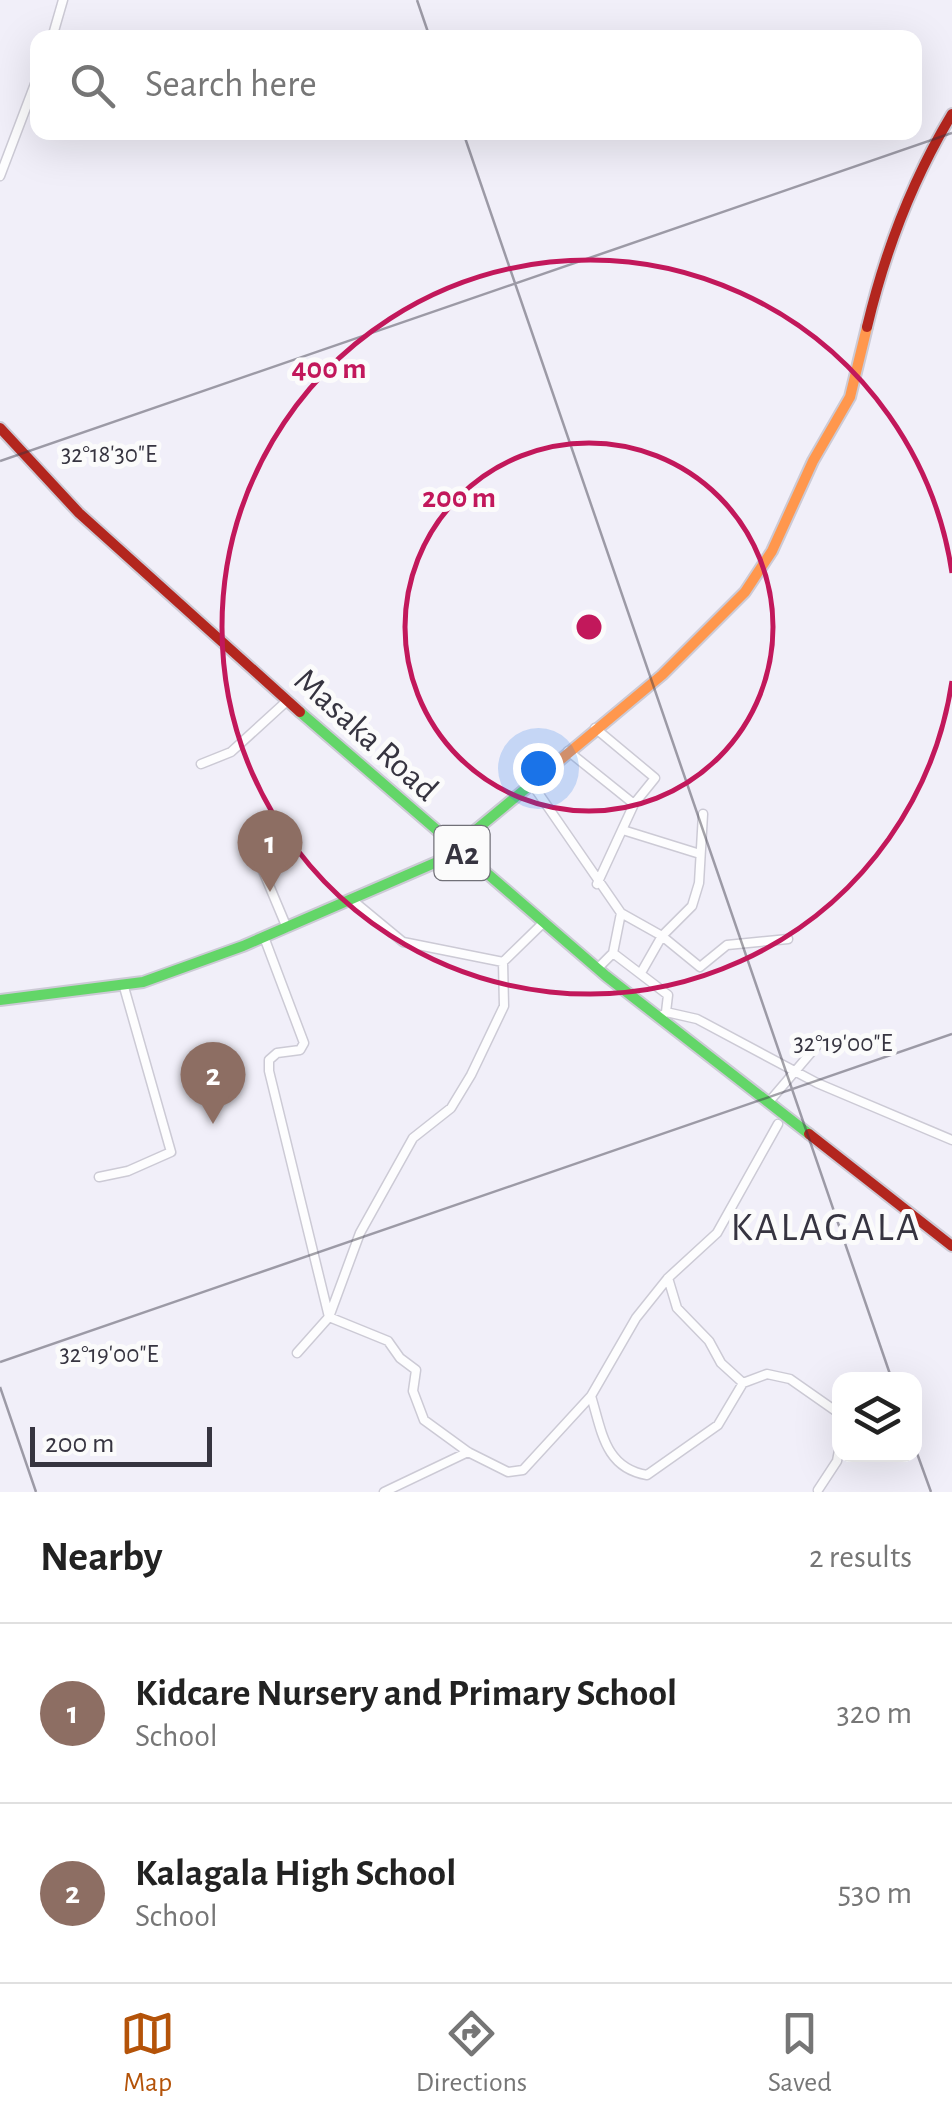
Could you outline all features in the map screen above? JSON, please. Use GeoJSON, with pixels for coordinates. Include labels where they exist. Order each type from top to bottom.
{"type":"FeatureCollection","features":[{"type":"Feature","properties":{"kind":"street"},"geometry":{"type":"LineString","coordinates":[[54,30],[63,0]]}},
{"type":"Feature","properties":{"kind":"street"},"geometry":{"type":"LineString","coordinates":[[0,176],[30,97]]}},
{"type":"Feature","properties":{"kind":"street"},"geometry":{"type":"LineString","coordinates":[[0,1000],[124,987],[264,937],[437,862],[672,665],[760,572],[812,461],[850,397],[883,258],[924,162],[952,114]]}},
{"type":"Feature","properties":{"kind":"street","name":"Masaka Road"},"geometry":{"type":"LineString","coordinates":[[0,428],[79,512],[397,800],[597,969],[663,1015],[768,1104],[952,1246]]}},
{"type":"Feature","properties":{"kind":"street"},"geometry":{"type":"LineString","coordinates":[[202,764],[231,752],[288,700]]}},
{"type":"Feature","properties":{"kind":"street"},"geometry":{"type":"LineString","coordinates":[[594,728],[654,774],[634,804],[626,830],[597,884]]}},
{"type":"Feature","properties":{"kind":"street"},"geometry":{"type":"LineString","coordinates":[[567,750],[634,804]]}},
{"type":"Feature","properties":{"kind":"street"},"geometry":{"type":"LineString","coordinates":[[530,781],[597,884],[620,912],[662,936],[700,967],[727,944],[788,940]]}},
{"type":"Feature","properties":{"kind":"street"},"geometry":{"type":"LineString","coordinates":[[642,971],[662,936],[692,906],[703,814]]}},
{"type":"Feature","properties":{"kind":"street"},"geometry":{"type":"LineString","coordinates":[[626,830],[700,854]]}},
{"type":"Feature","properties":{"kind":"street"},"geometry":{"type":"LineString","coordinates":[[253,847],[286,928]]}},
{"type":"Feature","properties":{"kind":"street"},"geometry":{"type":"LineString","coordinates":[[351,899],[403,942],[503,962]]}},
{"type":"Feature","properties":{"kind":"street"},"geometry":{"type":"LineString","coordinates":[[597,969],[612,953],[620,912]]}},
{"type":"Feature","properties":{"kind":"street"},"geometry":{"type":"LineString","coordinates":[[296,1353],[329,1318],[360,1233],[413,1138],[451,1108],[471,1075],[504,1006],[503,962],[542,924]]}},
{"type":"Feature","properties":{"kind":"street"},"geometry":{"type":"LineString","coordinates":[[264,937],[304,1042],[300,1050],[277,1053],[270,1060],[269,1071],[329,1318]]}},
{"type":"Feature","properties":{"kind":"street"},"geometry":{"type":"LineString","coordinates":[[612,953],[642,971],[668,995],[663,1015],[697,1019],[796,1071],[952,1140]]}},
{"type":"Feature","properties":{"kind":"street"},"geometry":{"type":"LineString","coordinates":[[99,1177],[172,1152],[124,987]]}},
{"type":"Feature","properties":{"kind":"street"},"geometry":{"type":"LineString","coordinates":[[768,1104],[820,1042]]}},
{"type":"Feature","properties":{"kind":"street"},"geometry":{"type":"LineString","coordinates":[[329,1318],[388,1340],[400,1358],[416,1370],[414,1391],[424,1420],[468,1452],[508,1472],[524,1470],[591,1396],[636,1318],[668,1278],[717,1233],[778,1124]]}},
{"type":"Feature","properties":{"kind":"street"},"geometry":{"type":"LineString","coordinates":[[668,1278],[677,1308],[709,1341],[721,1363],[744,1383]]}},
{"type":"Feature","properties":{"kind":"street"},"geometry":{"type":"LineString","coordinates":[[591,1396],[609,1454],[622,1469],[647,1476],[718,1425],[744,1383],[767,1374],[790,1379],[832,1408]]}},
{"type":"Feature","properties":{"kind":"street"},"geometry":{"type":"LineString","coordinates":[[384,1492],[468,1452]]}},
{"type":"Feature","properties":{"kind":"street"},"geometry":{"type":"LineString","coordinates":[[818,1490],[835,1462]]}},
{"type":"Feature","properties":{"kind":"traffic: fast"},"geometry":{"type":"LineString","coordinates":[[300,712],[606,976],[809,1134]]}},
{"type":"Feature","properties":{"kind":"traffic: fast"},"geometry":{"type":"LineString","coordinates":[[0,1000],[143,982],[243,946],[437,862],[529,786]]}},
{"type":"Feature","properties":{"kind":"traffic: slow"},"geometry":{"type":"LineString","coordinates":[[529,786],[662,675],[745,592],[772,551],[813,461],[850,397],[867,327]]}},
{"type":"Feature","properties":{"kind":"traffic: jam"},"geometry":{"type":"LineString","coordinates":[[867,327],[901,218],[952,114]]}},
{"type":"Feature","properties":{"kind":"traffic: jam"},"geometry":{"type":"LineString","coordinates":[[0,428],[79,513],[300,712]]}},
{"type":"Feature","properties":{"kind":"traffic: jam"},"geometry":{"type":"LineString","coordinates":[[809,1134],[952,1246]]}},
{"type":"Feature","properties":{"kind":"place","name":"Kidcare Nursery and Primary School"},"geometry":{"type":"Point","coordinates":[270,892]}},
{"type":"Feature","properties":{"kind":"place","name":"Kalagala High School"},"geometry":{"type":"Point","coordinates":[213,1124]}},
{"type":"Feature","properties":{"kind":"district","name":"KALAGALA"},"geometry":{"type":"Point","coordinates":[826,1226]}}]}
